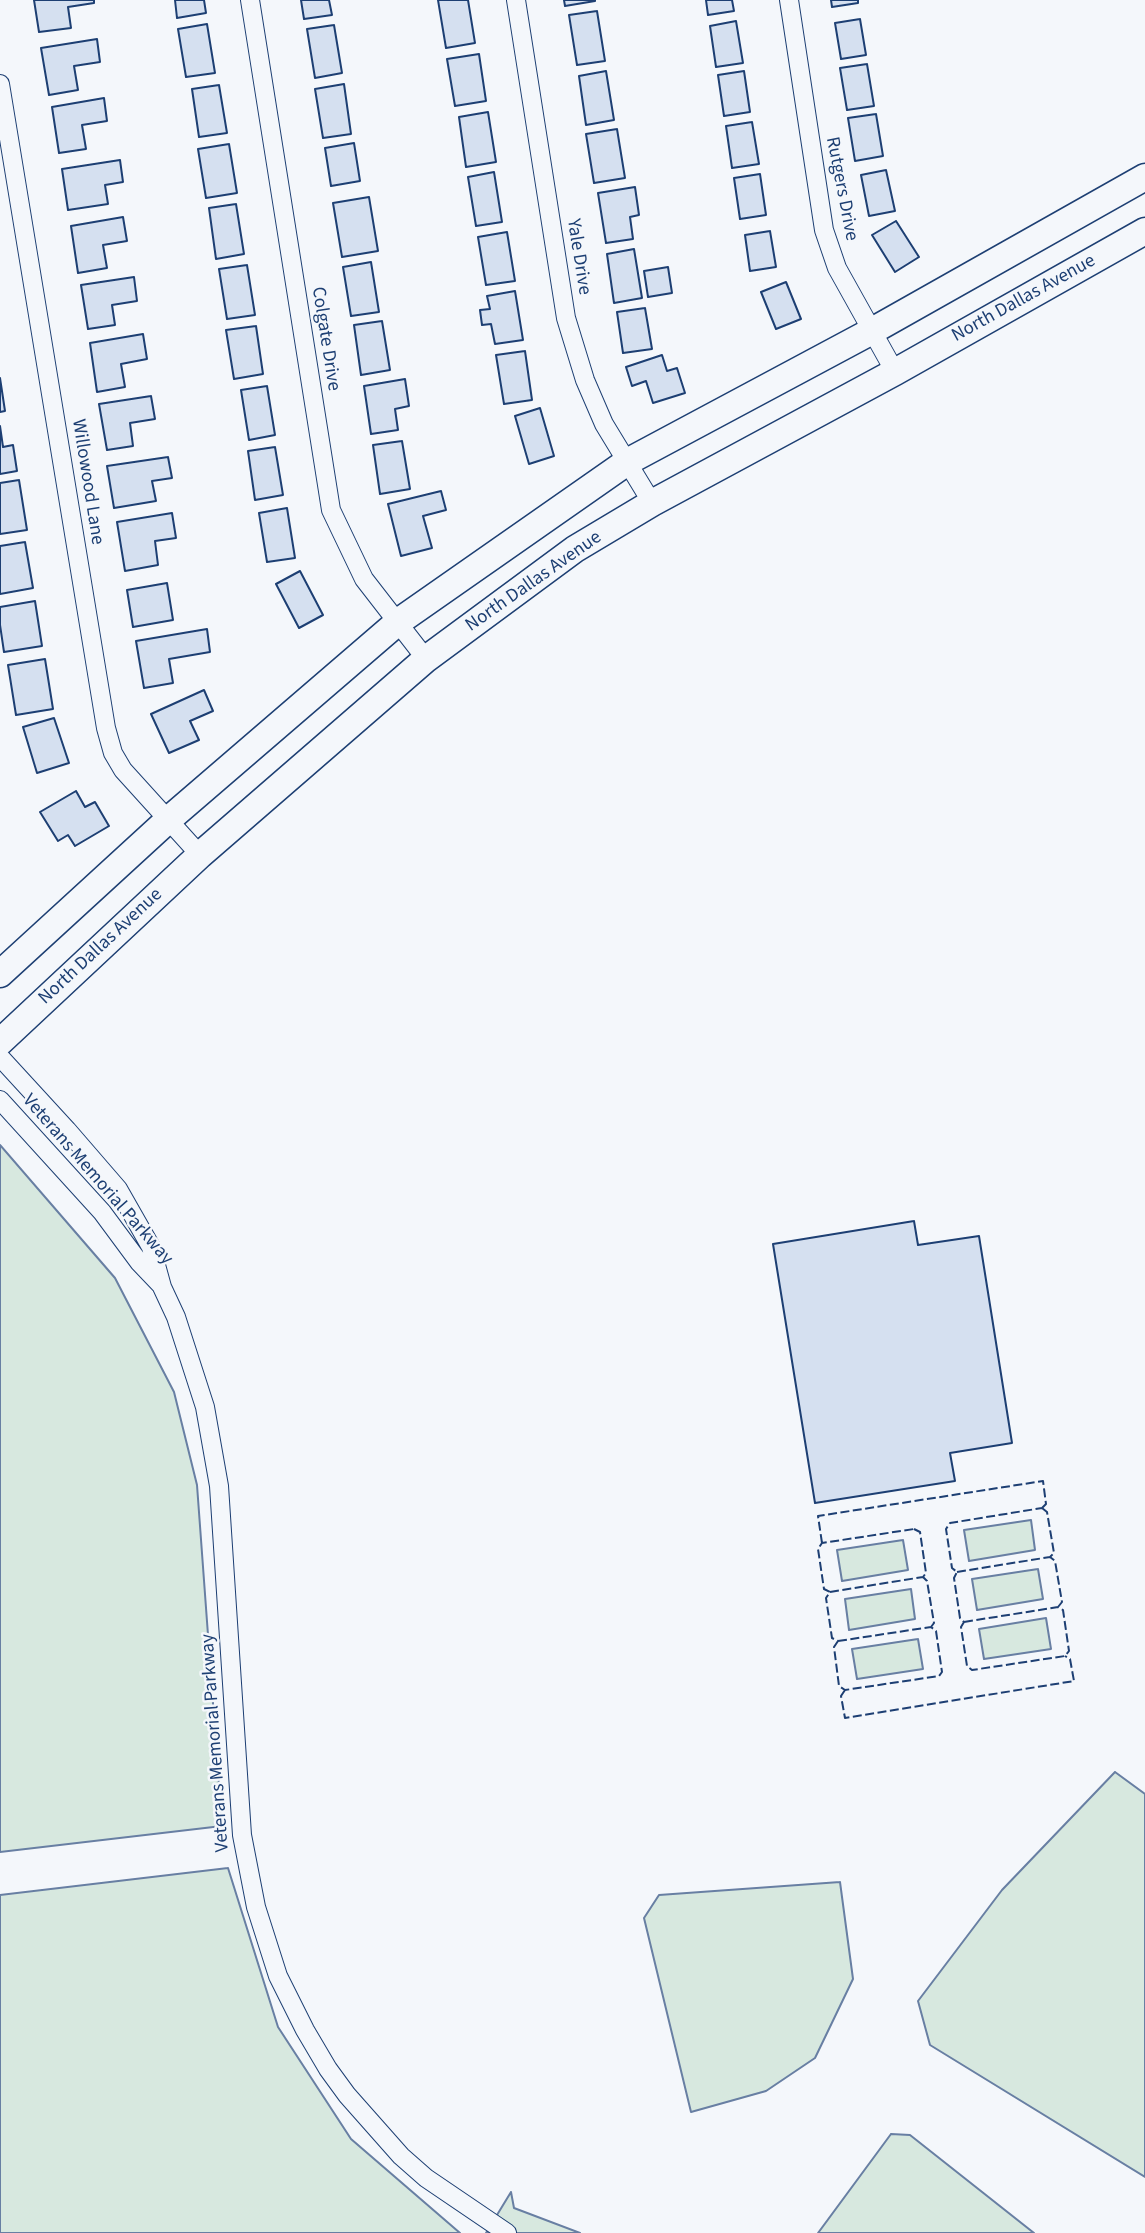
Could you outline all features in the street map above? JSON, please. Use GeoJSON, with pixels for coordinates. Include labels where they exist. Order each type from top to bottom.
{"type":"FeatureCollection","features":[{"type":"Feature","properties":{"kind":"main road"},"geometry":{"type":"LineString","coordinates":[[0,974],[168,820],[398,622],[627,463],[872,331],[1145,177]]}},
{"type":"Feature","properties":{"kind":"main road","name":"North Dallas Avenue"},"geometry":{"type":"LineString","coordinates":[[0,1042],[200,855],[426,659],[575,549],[652,503],[895,372],[1145,231]]}},
{"type":"Feature","properties":{"kind":"street","name":"Colgate Drive"},"geometry":{"type":"LineString","coordinates":[[250,0],[331,510],[364,579],[426,659]]}},
{"type":"Feature","properties":{"kind":"street","name":"Yale Drive"},"geometry":{"type":"LineString","coordinates":[[516,0],[566,318],[585,380],[604,424],[652,503]]}},
{"type":"Feature","properties":{"kind":"street","name":"Rutgers Drive"},"geometry":{"type":"LineString","coordinates":[[789,0],[824,230],[837,268],[895,372]]}},
{"type":"Feature","properties":{"kind":"street","name":"Willowood Lane"},"geometry":{"type":"LineString","coordinates":[[0,84],[106,728],[113,753],[122,770],[200,855]]}},
{"type":"Feature","properties":{"kind":"street","name":"Veterans Memorial Parkway"},"geometry":{"type":"LineString","coordinates":[[0,1057],[118,1189],[151,1247],[162,1287],[176,1317],[205,1407],[219,1486],[241,1827],[256,1907],[269,1951],[288,1999],[328,2069],[347,2095],[401,2156],[426,2178],[507,2233]]}},
{"type":"Feature","properties":{"kind":"street","name":"Veterans Memorial Parkway"},"geometry":{"type":"LineString","coordinates":[[0,1100],[102,1212],[139,1262],[162,1287]]}},
{"type":"Feature","properties":{"kind":"shaded area"},"geometry":{"type":"Polygon","coordinates":[[[0,1145],[115,1278],[174,1392],[197,1485],[222,1826],[0,1852],[0,1145]]]}},
{"type":"Feature","properties":{"kind":"shaded area"},"geometry":{"type":"Polygon","coordinates":[[[1031,1520],[1035,1550],[969,1561],[964,1530],[1031,1520]]]}},
{"type":"Feature","properties":{"kind":"shaded area"},"geometry":{"type":"Polygon","coordinates":[[[903,1540],[908,1570],[842,1581],[837,1550],[903,1540]]]}},
{"type":"Feature","properties":{"kind":"shaded area"},"geometry":{"type":"Polygon","coordinates":[[[1038,1569],[1043,1599],[977,1610],[972,1579],[1038,1569]]]}},
{"type":"Feature","properties":{"kind":"shaded area"},"geometry":{"type":"Polygon","coordinates":[[[911,1589],[915,1619],[849,1630],[845,1599],[911,1589]]]}},
{"type":"Feature","properties":{"kind":"shaded area"},"geometry":{"type":"Polygon","coordinates":[[[1046,1618],[1051,1649],[984,1659],[979,1629],[1046,1618]]]}},
{"type":"Feature","properties":{"kind":"shaded area"},"geometry":{"type":"Polygon","coordinates":[[[918,1639],[923,1669],[857,1679],[852,1649],[918,1639]]]}},
{"type":"Feature","properties":{"kind":"shaded area"},"geometry":{"type":"Polygon","coordinates":[[[1115,1772],[1145,1794],[1145,2177],[930,2045],[918,2001],[1002,1890],[1115,1772]]]}},
{"type":"Feature","properties":{"kind":"shaded area"},"geometry":{"type":"Polygon","coordinates":[[[228,1868],[278,2027],[351,2139],[460,2233],[0,2233],[0,1895],[228,1868]]]}},
{"type":"Feature","properties":{"kind":"shaded area"},"geometry":{"type":"Polygon","coordinates":[[[840,1882],[853,1979],[815,2058],[766,2091],[691,2112],[644,1918],[659,1895],[840,1882]]]}},
{"type":"Feature","properties":{"kind":"shaded area"},"geometry":{"type":"Polygon","coordinates":[[[891,2134],[910,2135],[1034,2233],[818,2233],[891,2134]]]}},
{"type":"Feature","properties":{"kind":"shaded area"},"geometry":{"type":"Polygon","coordinates":[[[511,2192],[514,2208],[580,2233],[486,2233],[511,2192]]]}},
{"type":"Feature","properties":{"kind":"building"},"geometry":{"type":"Polygon","coordinates":[[[34,0],[94,0],[94,3],[68,7],[71,28],[39,32],[34,0]]]}},
{"type":"Feature","properties":{"kind":"building"},"geometry":{"type":"Polygon","coordinates":[[[175,0],[204,0],[206,13],[177,18],[175,0]]]}},
{"type":"Feature","properties":{"kind":"building"},"geometry":{"type":"Polygon","coordinates":[[[301,0],[329,0],[332,15],[304,19],[301,0]]]}},
{"type":"Feature","properties":{"kind":"building"},"geometry":{"type":"Polygon","coordinates":[[[438,0],[468,0],[475,43],[446,48],[438,0]]]}},
{"type":"Feature","properties":{"kind":"building"},"geometry":{"type":"Polygon","coordinates":[[[564,0],[595,0],[595,1],[565,6],[564,0]]]}},
{"type":"Feature","properties":{"kind":"building"},"geometry":{"type":"Polygon","coordinates":[[[706,0],[732,0],[734,11],[708,15],[706,0]]]}},
{"type":"Feature","properties":{"kind":"building"},"geometry":{"type":"Polygon","coordinates":[[[831,0],[858,0],[858,3],[832,7],[831,0]]]}},
{"type":"Feature","properties":{"kind":"building"},"geometry":{"type":"Polygon","coordinates":[[[597,11],[605,61],[577,65],[569,15],[597,11]]]}},
{"type":"Feature","properties":{"kind":"building"},"geometry":{"type":"Polygon","coordinates":[[[860,19],[866,55],[841,59],[835,23],[860,19]]]}},
{"type":"Feature","properties":{"kind":"building"},"geometry":{"type":"Polygon","coordinates":[[[736,21],[743,63],[716,67],[710,26],[736,21]]]}},
{"type":"Feature","properties":{"kind":"building"},"geometry":{"type":"Polygon","coordinates":[[[207,24],[215,73],[186,77],[178,29],[207,24]]]}},
{"type":"Feature","properties":{"kind":"building"},"geometry":{"type":"Polygon","coordinates":[[[334,25],[342,73],[315,78],[307,29],[334,25]]]}},
{"type":"Feature","properties":{"kind":"building"},"geometry":{"type":"Polygon","coordinates":[[[97,39],[100,62],[74,66],[78,90],[49,95],[41,48],[97,39]]]}},
{"type":"Feature","properties":{"kind":"building"},"geometry":{"type":"Polygon","coordinates":[[[479,54],[486,101],[455,106],[447,59],[479,54]]]}},
{"type":"Feature","properties":{"kind":"building"},"geometry":{"type":"Polygon","coordinates":[[[867,64],[874,106],[847,110],[840,68],[867,64]]]}},
{"type":"Feature","properties":{"kind":"building"},"geometry":{"type":"Polygon","coordinates":[[[606,71],[614,120],[586,125],[579,76],[606,71]]]}},
{"type":"Feature","properties":{"kind":"building"},"geometry":{"type":"Polygon","coordinates":[[[744,71],[750,112],[724,116],[718,75],[744,71]]]}},
{"type":"Feature","properties":{"kind":"building"},"geometry":{"type":"Polygon","coordinates":[[[344,84],[351,134],[323,138],[315,89],[344,84]]]}},
{"type":"Feature","properties":{"kind":"building"},"geometry":{"type":"Polygon","coordinates":[[[219,85],[227,133],[199,137],[192,89],[219,85]]]}},
{"type":"Feature","properties":{"kind":"building"},"geometry":{"type":"Polygon","coordinates":[[[104,98],[107,121],[82,125],[86,149],[59,153],[52,107],[104,98]]]}},
{"type":"Feature","properties":{"kind":"building"},"geometry":{"type":"Polygon","coordinates":[[[488,112],[496,162],[466,167],[459,117],[488,112]]]}},
{"type":"Feature","properties":{"kind":"building"},"geometry":{"type":"Polygon","coordinates":[[[876,114],[883,156],[855,161],[848,118],[876,114]]]}},
{"type":"Feature","properties":{"kind":"building"},"geometry":{"type":"Polygon","coordinates":[[[752,122],[759,164],[732,168],[726,126],[752,122]]]}},
{"type":"Feature","properties":{"kind":"building"},"geometry":{"type":"Polygon","coordinates":[[[617,129],[625,178],[594,183],[586,134],[617,129]]]}},
{"type":"Feature","properties":{"kind":"building"},"geometry":{"type":"Polygon","coordinates":[[[354,143],[360,181],[331,186],[325,148],[354,143]]]}},
{"type":"Feature","properties":{"kind":"building"},"geometry":{"type":"Polygon","coordinates":[[[229,144],[237,193],[206,198],[198,149],[229,144]]]}},
{"type":"Feature","properties":{"kind":"building"},"geometry":{"type":"Polygon","coordinates":[[[120,160],[123,182],[105,185],[108,204],[68,210],[62,169],[120,160]]]}},
{"type":"Feature","properties":{"kind":"building"},"geometry":{"type":"Polygon","coordinates":[[[886,170],[895,211],[869,216],[861,175],[886,170]]]}},
{"type":"Feature","properties":{"kind":"building"},"geometry":{"type":"Polygon","coordinates":[[[494,172],[502,222],[476,226],[468,177],[494,172]]]}},
{"type":"Feature","properties":{"kind":"building"},"geometry":{"type":"Polygon","coordinates":[[[760,174],[766,215],[740,219],[734,178],[760,174]]]}},
{"type":"Feature","properties":{"kind":"building"},"geometry":{"type":"Polygon","coordinates":[[[635,187],[639,215],[630,217],[633,239],[606,243],[598,193],[635,187]]]}},
{"type":"Feature","properties":{"kind":"building"},"geometry":{"type":"Polygon","coordinates":[[[369,197],[378,251],[342,257],[333,203],[369,197]]]}},
{"type":"Feature","properties":{"kind":"building"},"geometry":{"type":"Polygon","coordinates":[[[236,204],[244,254],[216,259],[209,208],[236,204]]]}},
{"type":"Feature","properties":{"kind":"building"},"geometry":{"type":"Polygon","coordinates":[[[123,217],[127,241],[103,245],[107,268],[78,273],[71,226],[123,217]]]}},
{"type":"Feature","properties":{"kind":"building"},"geometry":{"type":"Polygon","coordinates":[[[896,221],[919,257],[895,272],[872,235],[896,221]]]}},
{"type":"Feature","properties":{"kind":"building"},"geometry":{"type":"Polygon","coordinates":[[[770,231],[776,267],[750,271],[745,235],[770,231]]]}},
{"type":"Feature","properties":{"kind":"building"},"geometry":{"type":"Polygon","coordinates":[[[507,232],[515,281],[486,285],[478,237],[507,232]]]}},
{"type":"Feature","properties":{"kind":"building"},"geometry":{"type":"Polygon","coordinates":[[[634,249],[642,298],[614,303],[607,254],[634,249]]]}},
{"type":"Feature","properties":{"kind":"building"},"geometry":{"type":"Polygon","coordinates":[[[371,262],[379,312],[351,316],[343,267],[371,262]]]}},
{"type":"Feature","properties":{"kind":"building"},"geometry":{"type":"Polygon","coordinates":[[[247,265],[255,315],[227,319],[219,269],[247,265]]]}},
{"type":"Feature","properties":{"kind":"building"},"geometry":{"type":"Polygon","coordinates":[[[668,267],[672,293],[648,297],[644,271],[668,267]]]}},
{"type":"Feature","properties":{"kind":"building"},"geometry":{"type":"Polygon","coordinates":[[[134,277],[137,301],[112,305],[115,325],[88,329],[81,285],[134,277]]]}},
{"type":"Feature","properties":{"kind":"building"},"geometry":{"type":"Polygon","coordinates":[[[786,282],[801,319],[776,329],[761,292],[786,282]]]}},
{"type":"Feature","properties":{"kind":"building"},"geometry":{"type":"Polygon","coordinates":[[[515,291],[523,340],[495,344],[491,324],[482,325],[480,310],[490,309],[487,296],[515,291]]]}},
{"type":"Feature","properties":{"kind":"building"},"geometry":{"type":"Polygon","coordinates":[[[645,308],[652,349],[623,353],[617,312],[645,308]]]}},
{"type":"Feature","properties":{"kind":"building"},"geometry":{"type":"Polygon","coordinates":[[[382,321],[390,370],[361,375],[354,325],[382,321]]]}},
{"type":"Feature","properties":{"kind":"building"},"geometry":{"type":"Polygon","coordinates":[[[256,326],[263,374],[234,379],[226,330],[256,326]]]}},
{"type":"Feature","properties":{"kind":"building"},"geometry":{"type":"Polygon","coordinates":[[[143,334],[147,359],[121,364],[125,387],[97,392],[90,343],[143,334]]]}},
{"type":"Feature","properties":{"kind":"building"},"geometry":{"type":"Polygon","coordinates":[[[525,351],[532,400],[504,404],[496,355],[525,351]]]}},
{"type":"Feature","properties":{"kind":"building"},"geometry":{"type":"Polygon","coordinates":[[[662,355],[667,371],[677,368],[685,393],[653,403],[646,381],[632,386],[626,367],[662,355]]]}},
{"type":"Feature","properties":{"kind":"building"},"geometry":{"type":"Polygon","coordinates":[[[0,378],[5,411],[0,412],[0,378]]]}},
{"type":"Feature","properties":{"kind":"building"},"geometry":{"type":"Polygon","coordinates":[[[405,379],[409,406],[395,409],[398,430],[371,434],[364,386],[405,379]]]}},
{"type":"Feature","properties":{"kind":"building"},"geometry":{"type":"Polygon","coordinates":[[[267,386],[275,435],[249,440],[241,390],[267,386]]]}},
{"type":"Feature","properties":{"kind":"building"},"geometry":{"type":"Polygon","coordinates":[[[151,396],[155,419],[130,423],[133,446],[107,450],[99,404],[151,396]]]}},
{"type":"Feature","properties":{"kind":"building"},"geometry":{"type":"Polygon","coordinates":[[[540,408],[554,456],[529,464],[515,416],[540,408]]]}},
{"type":"Feature","properties":{"kind":"building"},"geometry":{"type":"Polygon","coordinates":[[[0,426],[3,447],[13,445],[17,471],[0,474],[0,426]]]}},
{"type":"Feature","properties":{"kind":"building"},"geometry":{"type":"Polygon","coordinates":[[[402,441],[410,489],[380,494],[373,445],[402,441]]]}},
{"type":"Feature","properties":{"kind":"building"},"geometry":{"type":"Polygon","coordinates":[[[275,447],[283,495],[255,500],[248,451],[275,447]]]}},
{"type":"Feature","properties":{"kind":"building"},"geometry":{"type":"Polygon","coordinates":[[[168,457],[172,478],[152,481],[156,501],[114,508],[107,466],[168,457]]]}},
{"type":"Feature","properties":{"kind":"building"},"geometry":{"type":"Polygon","coordinates":[[[19,480],[27,530],[0,534],[0,483],[19,480]]]}},
{"type":"Feature","properties":{"kind":"building"},"geometry":{"type":"Polygon","coordinates":[[[441,491],[446,510],[423,516],[432,548],[401,556],[388,504],[441,491]]]}},
{"type":"Feature","properties":{"kind":"building"},"geometry":{"type":"Polygon","coordinates":[[[287,508],[295,558],[267,562],[259,513],[287,508]]]}},
{"type":"Feature","properties":{"kind":"building"},"geometry":{"type":"Polygon","coordinates":[[[172,513],[176,538],[155,541],[158,565],[125,571],[117,522],[172,513]]]}},
{"type":"Feature","properties":{"kind":"building"},"geometry":{"type":"Polygon","coordinates":[[[25,542],[33,588],[0,594],[0,546],[25,542]]]}},
{"type":"Feature","properties":{"kind":"building"},"geometry":{"type":"Polygon","coordinates":[[[300,571],[323,615],[299,628],[276,584],[300,571]]]}},
{"type":"Feature","properties":{"kind":"building"},"geometry":{"type":"Polygon","coordinates":[[[167,583],[173,620],[133,627],[127,590],[167,583]]]}},
{"type":"Feature","properties":{"kind":"building"},"geometry":{"type":"Polygon","coordinates":[[[35,601],[42,646],[4,652],[0,607],[35,601]]]}},
{"type":"Feature","properties":{"kind":"building"},"geometry":{"type":"Polygon","coordinates":[[[207,629],[210,652],[169,659],[173,683],[144,688],[136,641],[207,629]]]}},
{"type":"Feature","properties":{"kind":"building"},"geometry":{"type":"Polygon","coordinates":[[[45,659],[53,709],[16,715],[8,665],[45,659]]]}},
{"type":"Feature","properties":{"kind":"building"},"geometry":{"type":"Polygon","coordinates":[[[204,690],[213,711],[190,721],[199,740],[169,753],[151,714],[204,690]]]}},
{"type":"Feature","properties":{"kind":"building"},"geometry":{"type":"Polygon","coordinates":[[[54,718],[69,763],[37,773],[23,727],[54,718]]]}},
{"type":"Feature","properties":{"kind":"building"},"geometry":{"type":"Polygon","coordinates":[[[76,791],[85,807],[95,802],[109,826],[75,846],[68,835],[58,841],[40,812],[76,791]]]}},
{"type":"Feature","properties":{"kind":"building"},"geometry":{"type":"Polygon","coordinates":[[[914,1221],[918,1245],[979,1236],[1012,1443],[950,1453],[955,1481],[815,1503],[773,1244],[914,1221]]]}},
{"type":"Feature","properties":{"kind":"fence"},"geometry":{"type":"LineString","coordinates":[[822,1543],[818,1516],[1043,1481],[1046,1504],[1042,1508]]}},
{"type":"Feature","properties":{"kind":"fence"},"geometry":{"type":"LineString","coordinates":[[1042,1508],[1047,1512],[1054,1553],[1050,1557],[1055,1561],[1062,1602],[1058,1607],[1063,1610],[1069,1651],[1065,1656],[972,1670],[967,1666],[961,1627],[964,1622],[960,1618],[954,1578],[957,1572],[952,1568],[946,1529],[950,1523],[1042,1508]]}},
{"type":"Feature","properties":{"kind":"fence"},"geometry":{"type":"LineString","coordinates":[[914,1529],[920,1532],[926,1573],[923,1577],[927,1581],[934,1623],[931,1627],[936,1631],[942,1672],[939,1676],[845,1690],[839,1686],[834,1647],[838,1641],[832,1638],[826,1598],[830,1592],[824,1589],[818,1549],[822,1543],[914,1529]]}},
{"type":"Feature","properties":{"kind":"fence"},"geometry":{"type":"LineString","coordinates":[[957,1572],[1050,1557]]}},
{"type":"Feature","properties":{"kind":"fence"},"geometry":{"type":"LineString","coordinates":[[830,1592],[923,1577]]}},
{"type":"Feature","properties":{"kind":"fence"},"geometry":{"type":"LineString","coordinates":[[964,1622],[1058,1607]]}},
{"type":"Feature","properties":{"kind":"fence"},"geometry":{"type":"LineString","coordinates":[[838,1641],[931,1627]]}},
{"type":"Feature","properties":{"kind":"fence"},"geometry":{"type":"LineString","coordinates":[[845,1690],[841,1696],[845,1718],[1074,1681],[1070,1659],[1065,1656]]}}]}
